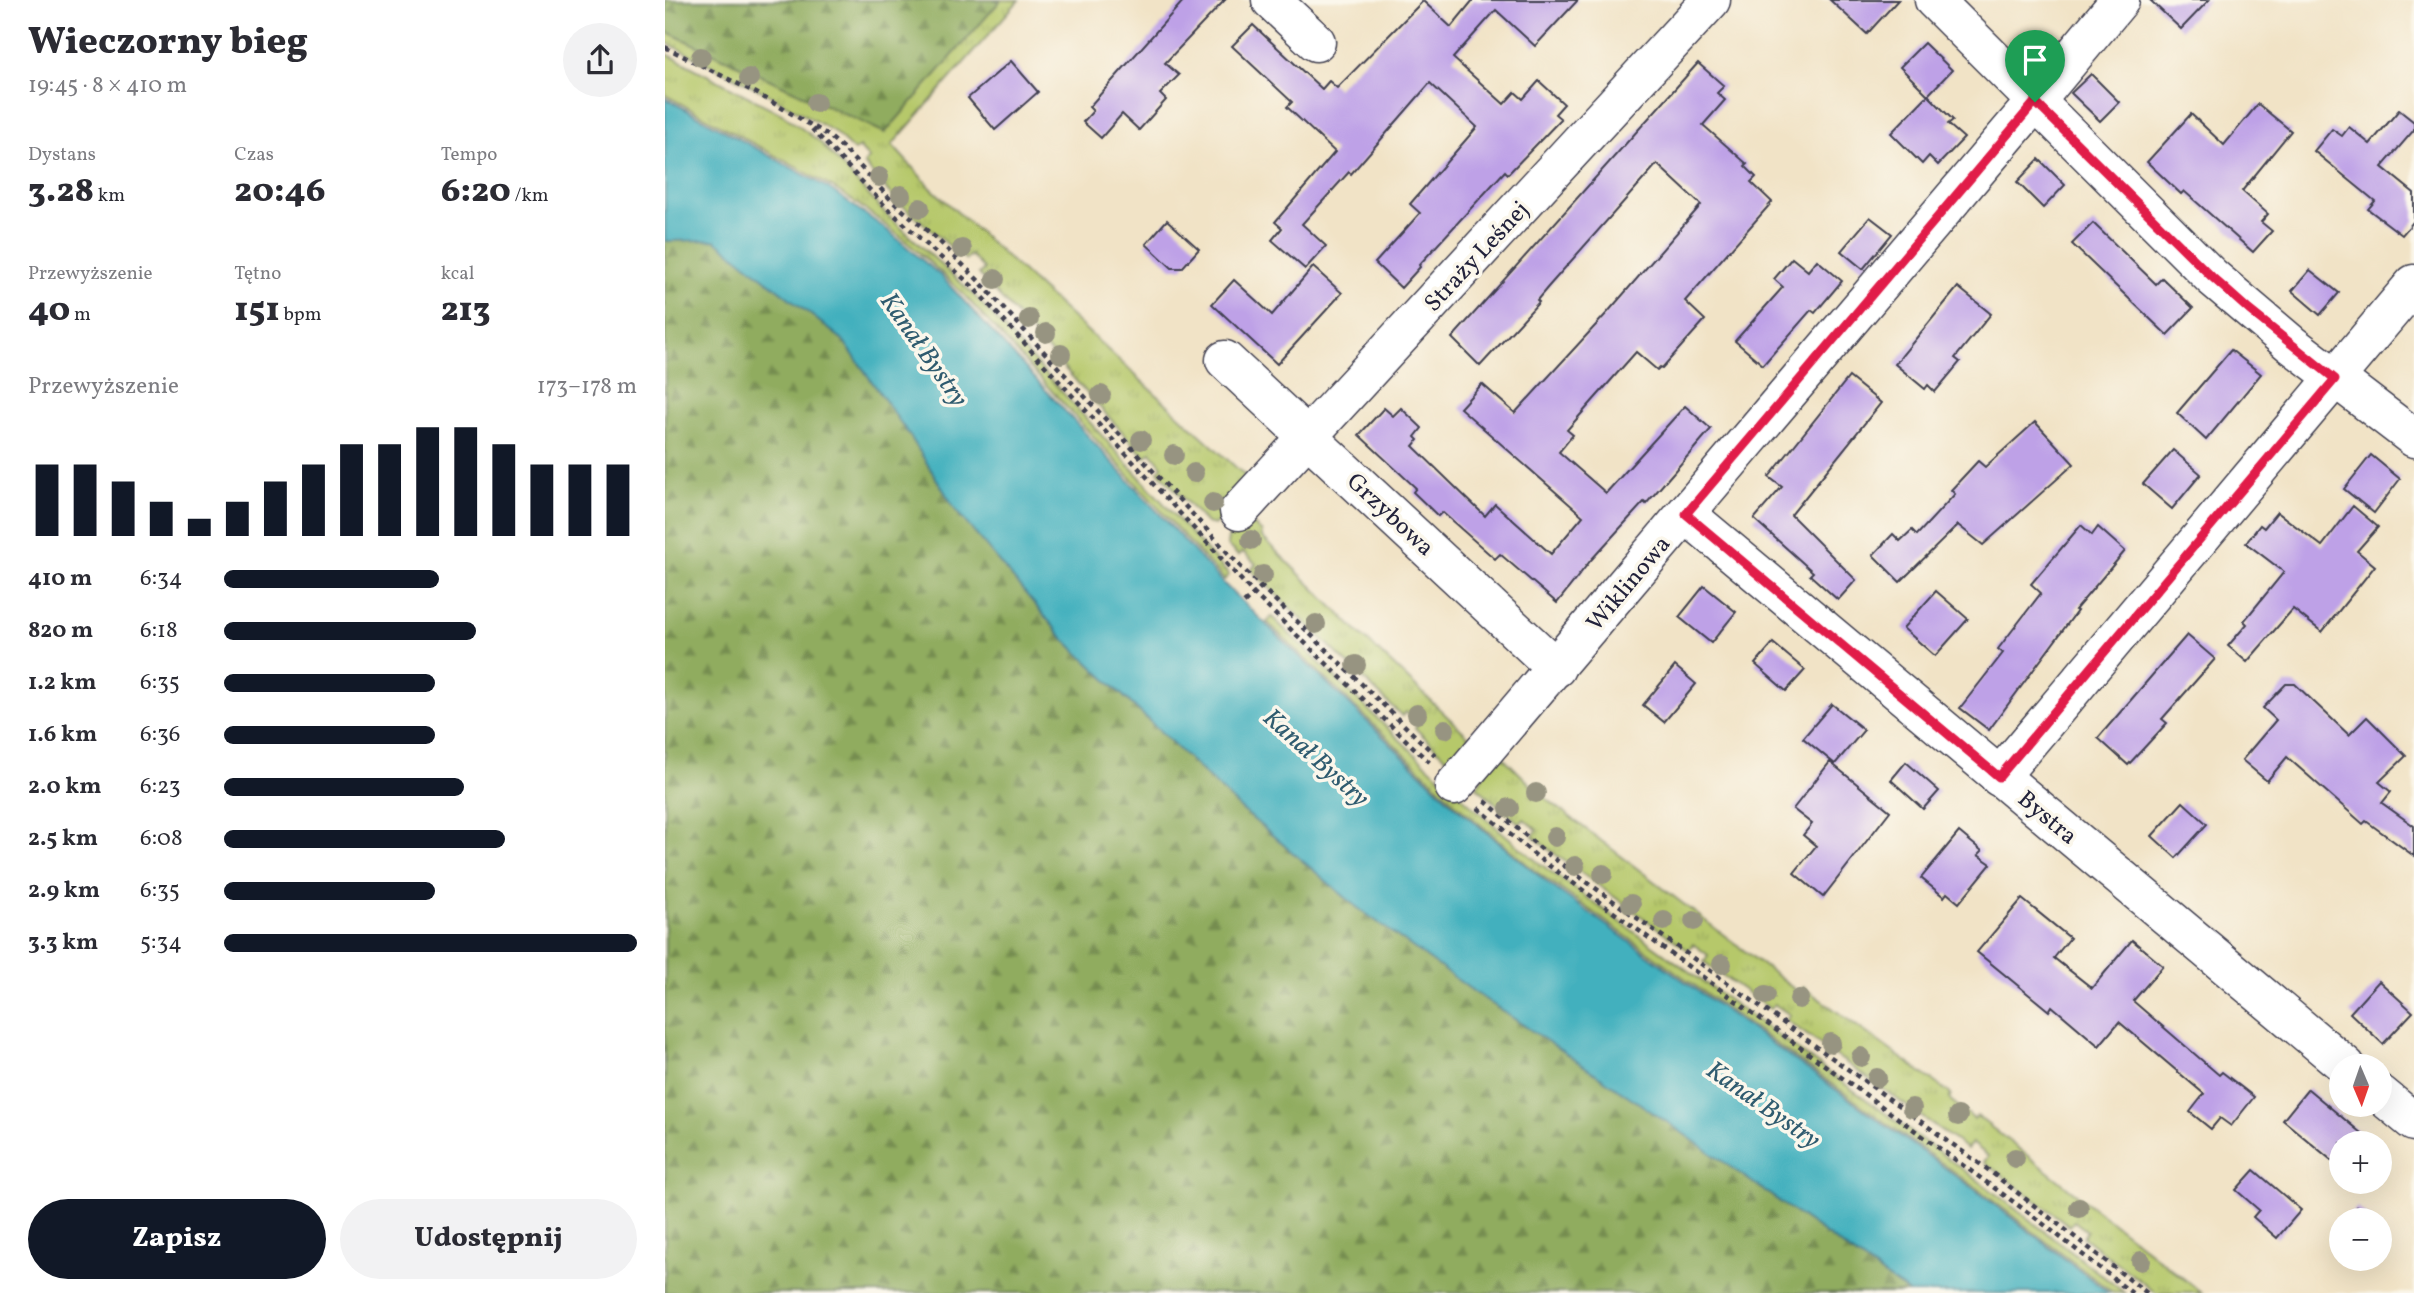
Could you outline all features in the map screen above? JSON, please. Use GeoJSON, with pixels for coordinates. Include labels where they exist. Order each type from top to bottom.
{"type":"FeatureCollection","features":[{"type":"Feature","properties":{"kind":"street"},"geometry":{"type":"LineString","coordinates":[[1271,0],[1316,42]]}},
{"type":"Feature","properties":{"kind":"street","name":"Straży Leśnej"},"geometry":{"type":"LineString","coordinates":[[1239,511],[1711,0]]}},
{"type":"Feature","properties":{"kind":"street"},"geometry":{"type":"LineString","coordinates":[[1934,0],[2212,277],[2335,379],[2414,438]]}},
{"type":"Feature","properties":{"kind":"street","name":"Wiklinowa"},"geometry":{"type":"LineString","coordinates":[[1454,786],[2120,0]]}},
{"type":"Feature","properties":{"kind":"street"},"geometry":{"type":"LineString","coordinates":[[1999,777],[2414,284]]}},
{"type":"Feature","properties":{"kind":"street","name":"Grzybowa"},"geometry":{"type":"LineString","coordinates":[[1225,360],[1556,668]]}},
{"type":"Feature","properties":{"kind":"street","name":"Bystra"},"geometry":{"type":"LineString","coordinates":[[1686,514],[2332,1054]]}},
{"type":"Feature","properties":{"kind":"street"},"geometry":{"type":"LineString","coordinates":[[2392,1104],[2414,1122]]}},
{"type":"Feature","properties":{"kind":"path"},"geometry":{"type":"LineString","coordinates":[[665,47],[758,94],[805,122],[887,208],[990,306],[1254,594],[1454,786],[1540,859],[2022,1208],[2132,1293]]}},
{"type":"Feature","properties":{"kind":"path"},"geometry":{"type":"LineString","coordinates":[[1244,603],[1261,586]]}},
{"type":"Feature","properties":{"kind":"green space"},"geometry":{"type":"Polygon","coordinates":[[[665,0],[1019,0],[892,145],[930,187],[1252,482],[1217,522],[1214,525],[1206,523],[1158,471],[1162,466],[1151,452],[1145,457],[979,274],[984,269],[971,255],[966,260],[895,199],[864,164],[869,158],[859,147],[854,151],[833,131],[665,42],[665,0]]]}},
{"type":"Feature","properties":{"kind":"green space"},"geometry":{"type":"Polygon","coordinates":[[[665,0],[1001,0],[885,133],[665,31],[665,0]]]}},
{"type":"Feature","properties":{"kind":"green space"},"geometry":{"type":"Polygon","coordinates":[[[665,53],[782,114],[820,142],[884,212],[971,292],[1229,575],[1224,580],[965,296],[934,266],[868,211],[832,187],[665,95],[665,53]]]}},
{"type":"Feature","properties":{"kind":"green space"},"geometry":{"type":"Polygon","coordinates":[[[715,239],[843,340],[912,439],[957,512],[1064,639],[1239,807],[1358,908],[1473,991],[1670,1124],[1909,1293],[665,1293],[665,241],[715,239]]]}},
{"type":"Feature","properties":{"kind":"green space"},"geometry":{"type":"Polygon","coordinates":[[[1246,518],[1360,634],[1469,737],[1472,735],[1480,742],[1453,765],[1415,728],[1418,724],[1406,712],[1402,716],[1251,570],[1256,564],[1243,552],[1238,556],[1227,545],[1228,538],[1246,518]]]}},
{"type":"Feature","properties":{"kind":"green space"},"geometry":{"type":"Polygon","coordinates":[[[1272,617],[1436,773],[1539,863],[1979,1181],[2125,1293],[2113,1293],[1975,1187],[1534,870],[1456,804],[1267,622],[1272,617]]]}},
{"type":"Feature","properties":{"kind":"green space"},"geometry":{"type":"Polygon","coordinates":[[[1497,751],[1539,793],[1798,992],[1803,987],[1951,1094],[1949,1099],[1974,1119],[1977,1116],[2202,1293],[2156,1293],[2083,1237],[2087,1231],[2074,1221],[2070,1226],[1984,1162],[1988,1156],[1972,1143],[1967,1149],[1786,1020],[1790,1015],[1774,1004],[1770,1009],[1704,962],[1708,955],[1693,944],[1688,950],[1548,849],[1533,836],[1537,830],[1524,819],[1520,824],[1477,787],[1497,751]]]}},
{"type":"Feature","properties":{"kind":"water","name":"Kanał Bystry"},"geometry":{"type":"Polygon","coordinates":[[[665,98],[830,189],[886,229],[941,276],[1224,584],[1455,806],[1549,884],[1973,1188],[2109,1293],[1909,1293],[1670,1124],[1473,991],[1358,908],[1239,807],[1064,639],[957,512],[912,439],[843,340],[715,240],[665,241],[665,98]]]}},
{"type":"Feature","properties":{"kind":"building"},"geometry":{"type":"Polygon","coordinates":[[[1184,0],[1225,0],[1165,63],[1179,75],[1160,94],[1166,100],[1139,130],[1122,114],[1101,138],[1083,122],[1093,111],[1089,107],[1184,0]]]}},
{"type":"Feature","properties":{"kind":"building"},"geometry":{"type":"Polygon","coordinates":[[[1473,0],[1578,0],[1535,46],[1496,10],[1453,58],[1504,104],[1515,92],[1523,99],[1539,81],[1564,104],[1555,114],[1561,119],[1508,174],[1505,171],[1401,288],[1375,263],[1420,213],[1410,204],[1477,127],[1430,83],[1351,174],[1349,172],[1302,224],[1326,246],[1305,269],[1272,240],[1282,228],[1275,222],[1335,152],[1287,107],[1292,102],[1232,46],[1253,25],[1322,89],[1329,81],[1337,88],[1423,1],[1451,27],[1473,0]]]}},
{"type":"Feature","properties":{"kind":"building"},"geometry":{"type":"Polygon","coordinates":[[[1830,0],[1898,0],[1867,34],[1830,0]]]}},
{"type":"Feature","properties":{"kind":"building"},"geometry":{"type":"Polygon","coordinates":[[[2150,0],[2209,0],[2181,29],[2150,0]]]}},
{"type":"Feature","properties":{"kind":"building"},"geometry":{"type":"Polygon","coordinates":[[[1924,43],[1952,70],[1928,95],[1900,67],[1924,43]]]}},
{"type":"Feature","properties":{"kind":"building"},"geometry":{"type":"Polygon","coordinates":[[[1011,61],[1038,92],[995,130],[968,98],[1011,61]]]}},
{"type":"Feature","properties":{"kind":"building"},"geometry":{"type":"Polygon","coordinates":[[[1698,63],[1724,86],[1717,93],[1725,100],[1703,125],[1747,164],[1745,166],[1756,177],[1751,182],[1772,202],[1685,301],[1705,320],[1662,368],[1657,370],[1636,352],[1567,430],[1573,435],[1559,452],[1606,493],[1685,406],[1711,429],[1646,504],[1644,502],[1591,560],[1557,603],[1500,554],[1495,559],[1442,512],[1438,516],[1413,492],[1416,488],[1359,435],[1384,408],[1393,416],[1401,408],[1422,428],[1415,437],[1418,440],[1413,446],[1485,516],[1495,504],[1551,554],[1583,516],[1460,408],[1482,384],[1515,413],[1701,205],[1657,164],[1548,287],[1537,300],[1539,302],[1480,366],[1452,338],[1698,63]]]}},
{"type":"Feature","properties":{"kind":"building"},"geometry":{"type":"Polygon","coordinates":[[[2091,74],[2119,102],[2100,121],[2071,93],[2091,74]]]}},
{"type":"Feature","properties":{"kind":"building"},"geometry":{"type":"Polygon","coordinates":[[[1928,95],[1953,120],[1948,124],[1964,138],[1938,165],[1929,156],[1922,164],[1891,133],[1928,95]]]}},
{"type":"Feature","properties":{"kind":"building"},"geometry":{"type":"Polygon","coordinates":[[[2258,104],[2291,131],[2242,191],[2268,214],[2261,222],[2272,231],[2253,252],[2184,191],[2181,194],[2147,162],[2191,114],[2224,145],[2258,104]]]}},
{"type":"Feature","properties":{"kind":"building"},"geometry":{"type":"Polygon","coordinates":[[[2399,110],[2414,122],[2414,130],[2382,167],[2414,193],[2414,221],[2402,235],[2368,209],[2375,201],[2314,151],[2332,129],[2342,136],[2349,127],[2370,144],[2399,110]]]}},
{"type":"Feature","properties":{"kind":"building"},"geometry":{"type":"Polygon","coordinates":[[[2039,159],[2065,185],[2043,208],[2017,182],[2039,159]]]}},
{"type":"Feature","properties":{"kind":"building"},"geometry":{"type":"Polygon","coordinates":[[[1870,217],[1892,234],[1863,269],[1841,251],[1870,217]]]}},
{"type":"Feature","properties":{"kind":"building"},"geometry":{"type":"Polygon","coordinates":[[[1167,220],[1199,249],[1182,268],[1172,268],[1146,244],[1167,220]]]}},
{"type":"Feature","properties":{"kind":"building"},"geometry":{"type":"Polygon","coordinates":[[[2093,223],[2156,284],[2162,278],[2193,308],[2167,335],[2072,244],[2093,223]]]}},
{"type":"Feature","properties":{"kind":"building"},"geometry":{"type":"Polygon","coordinates":[[[1792,258],[1808,271],[1817,260],[1842,281],[1815,313],[1811,310],[1763,365],[1735,341],[1783,287],[1774,279],[1792,258]]]}},
{"type":"Feature","properties":{"kind":"building"},"geometry":{"type":"Polygon","coordinates":[[[1313,267],[1342,293],[1277,364],[1212,304],[1234,280],[1272,315],[1313,267]]]}},
{"type":"Feature","properties":{"kind":"building"},"geometry":{"type":"Polygon","coordinates":[[[2310,270],[2339,293],[2320,315],[2292,291],[2310,270]]]}},
{"type":"Feature","properties":{"kind":"building"},"geometry":{"type":"Polygon","coordinates":[[[1958,287],[1991,314],[1955,358],[1960,362],[1935,392],[1928,385],[1925,389],[1895,364],[1958,287]]]}},
{"type":"Feature","properties":{"kind":"building"},"geometry":{"type":"Polygon","coordinates":[[[2231,350],[2261,374],[2206,440],[2177,413],[2231,350]]]}},
{"type":"Feature","properties":{"kind":"building"},"geometry":{"type":"Polygon","coordinates":[[[1849,377],[1881,403],[1791,515],[1856,580],[1838,600],[1810,575],[1813,572],[1754,519],[1782,487],[1769,477],[1849,377]]]}},
{"type":"Feature","properties":{"kind":"building"},"geometry":{"type":"Polygon","coordinates":[[[2035,422],[2074,464],[1983,545],[1958,525],[1900,582],[1873,555],[1893,534],[1900,541],[1912,530],[1917,535],[1955,494],[1951,490],[1978,461],[1985,467],[2035,422]]]}},
{"type":"Feature","properties":{"kind":"building"},"geometry":{"type":"Polygon","coordinates":[[[2173,450],[2201,474],[2172,509],[2143,484],[2173,450]]]}},
{"type":"Feature","properties":{"kind":"building"},"geometry":{"type":"Polygon","coordinates":[[[2371,455],[2400,479],[2374,513],[2344,489],[2371,455]]]}},
{"type":"Feature","properties":{"kind":"building"},"geometry":{"type":"Polygon","coordinates":[[[2353,506],[2378,527],[2357,551],[2375,566],[2322,632],[2293,609],[2247,662],[2228,646],[2247,624],[2244,621],[2284,572],[2246,543],[2260,525],[2264,528],[2277,512],[2322,546],[2353,506]]]}},
{"type":"Feature","properties":{"kind":"building"},"geometry":{"type":"Polygon","coordinates":[[[2081,525],[2092,535],[2098,527],[2125,551],[2075,610],[2077,611],[1989,730],[1960,708],[2003,653],[1998,649],[2041,593],[2031,584],[2081,525]]]}},
{"type":"Feature","properties":{"kind":"building"},"geometry":{"type":"Polygon","coordinates":[[[1704,586],[1736,612],[1711,643],[1679,617],[1704,586]]]}},
{"type":"Feature","properties":{"kind":"building"},"geometry":{"type":"Polygon","coordinates":[[[1936,591],[1968,619],[1935,656],[1903,628],[1936,591]]]}},
{"type":"Feature","properties":{"kind":"building"},"geometry":{"type":"Polygon","coordinates":[[[2187,635],[2215,659],[2162,719],[2167,723],[2128,765],[2098,738],[2187,635]]]}},
{"type":"Feature","properties":{"kind":"building"},"geometry":{"type":"Polygon","coordinates":[[[1773,643],[1805,670],[1786,691],[1755,664],[1773,643]]]}},
{"type":"Feature","properties":{"kind":"building"},"geometry":{"type":"Polygon","coordinates":[[[1675,666],[1696,684],[1664,722],[1643,705],[1675,666]]]}},
{"type":"Feature","properties":{"kind":"building"},"geometry":{"type":"Polygon","coordinates":[[[2286,684],[2295,684],[2349,735],[2367,717],[2406,756],[2379,782],[2391,792],[2382,803],[2414,826],[2414,856],[2366,821],[2363,824],[2287,757],[2267,781],[2242,760],[2276,720],[2263,708],[2286,684]]]}},
{"type":"Feature","properties":{"kind":"building"},"geometry":{"type":"Polygon","coordinates":[[[1832,704],[1864,730],[1835,764],[1803,738],[1832,704]]]}},
{"type":"Feature","properties":{"kind":"building"},"geometry":{"type":"Polygon","coordinates":[[[1830,762],[1890,811],[1823,897],[1794,873],[1816,846],[1803,835],[1812,824],[1793,809],[1830,762]]]}},
{"type":"Feature","properties":{"kind":"building"},"geometry":{"type":"Polygon","coordinates":[[[1906,762],[1939,791],[1923,809],[1891,780],[1906,762]]]}},
{"type":"Feature","properties":{"kind":"building"},"geometry":{"type":"Polygon","coordinates":[[[2183,802],[2207,824],[2176,858],[2152,836],[2183,802]]]}},
{"type":"Feature","properties":{"kind":"building"},"geometry":{"type":"Polygon","coordinates":[[[1959,832],[1982,851],[1978,855],[1991,864],[1959,903],[1947,893],[1944,897],[1921,878],[1959,832]]]}},
{"type":"Feature","properties":{"kind":"building"},"geometry":{"type":"Polygon","coordinates":[[[2022,899],[2070,938],[2054,958],[2092,988],[2132,940],[2163,966],[2133,1001],[2219,1075],[2222,1072],[2254,1097],[2231,1126],[2220,1118],[2211,1129],[2190,1112],[2204,1094],[2119,1022],[2099,1046],[2052,1006],[2049,1011],[1977,952],[2022,899]]]}},
{"type":"Feature","properties":{"kind":"building"},"geometry":{"type":"Polygon","coordinates":[[[2379,981],[2413,1012],[2383,1044],[2350,1013],[2379,981]]]}},
{"type":"Feature","properties":{"kind":"building"},"geometry":{"type":"Polygon","coordinates":[[[2308,1089],[2329,1106],[2329,1117],[2342,1117],[2359,1131],[2329,1131],[2329,1158],[2283,1120],[2308,1089]]]}},
{"type":"Feature","properties":{"kind":"building"},"geometry":{"type":"Polygon","coordinates":[[[2254,1170],[2301,1210],[2277,1238],[2253,1217],[2259,1210],[2236,1190],[2254,1170]]]}},
{"type":"Feature","properties":{"kind":"route"},"geometry":{"type":"LineString","coordinates":[[2035,102],[2212,277],[2335,379],[1999,777],[1686,514],[2035,102]]}}]}
